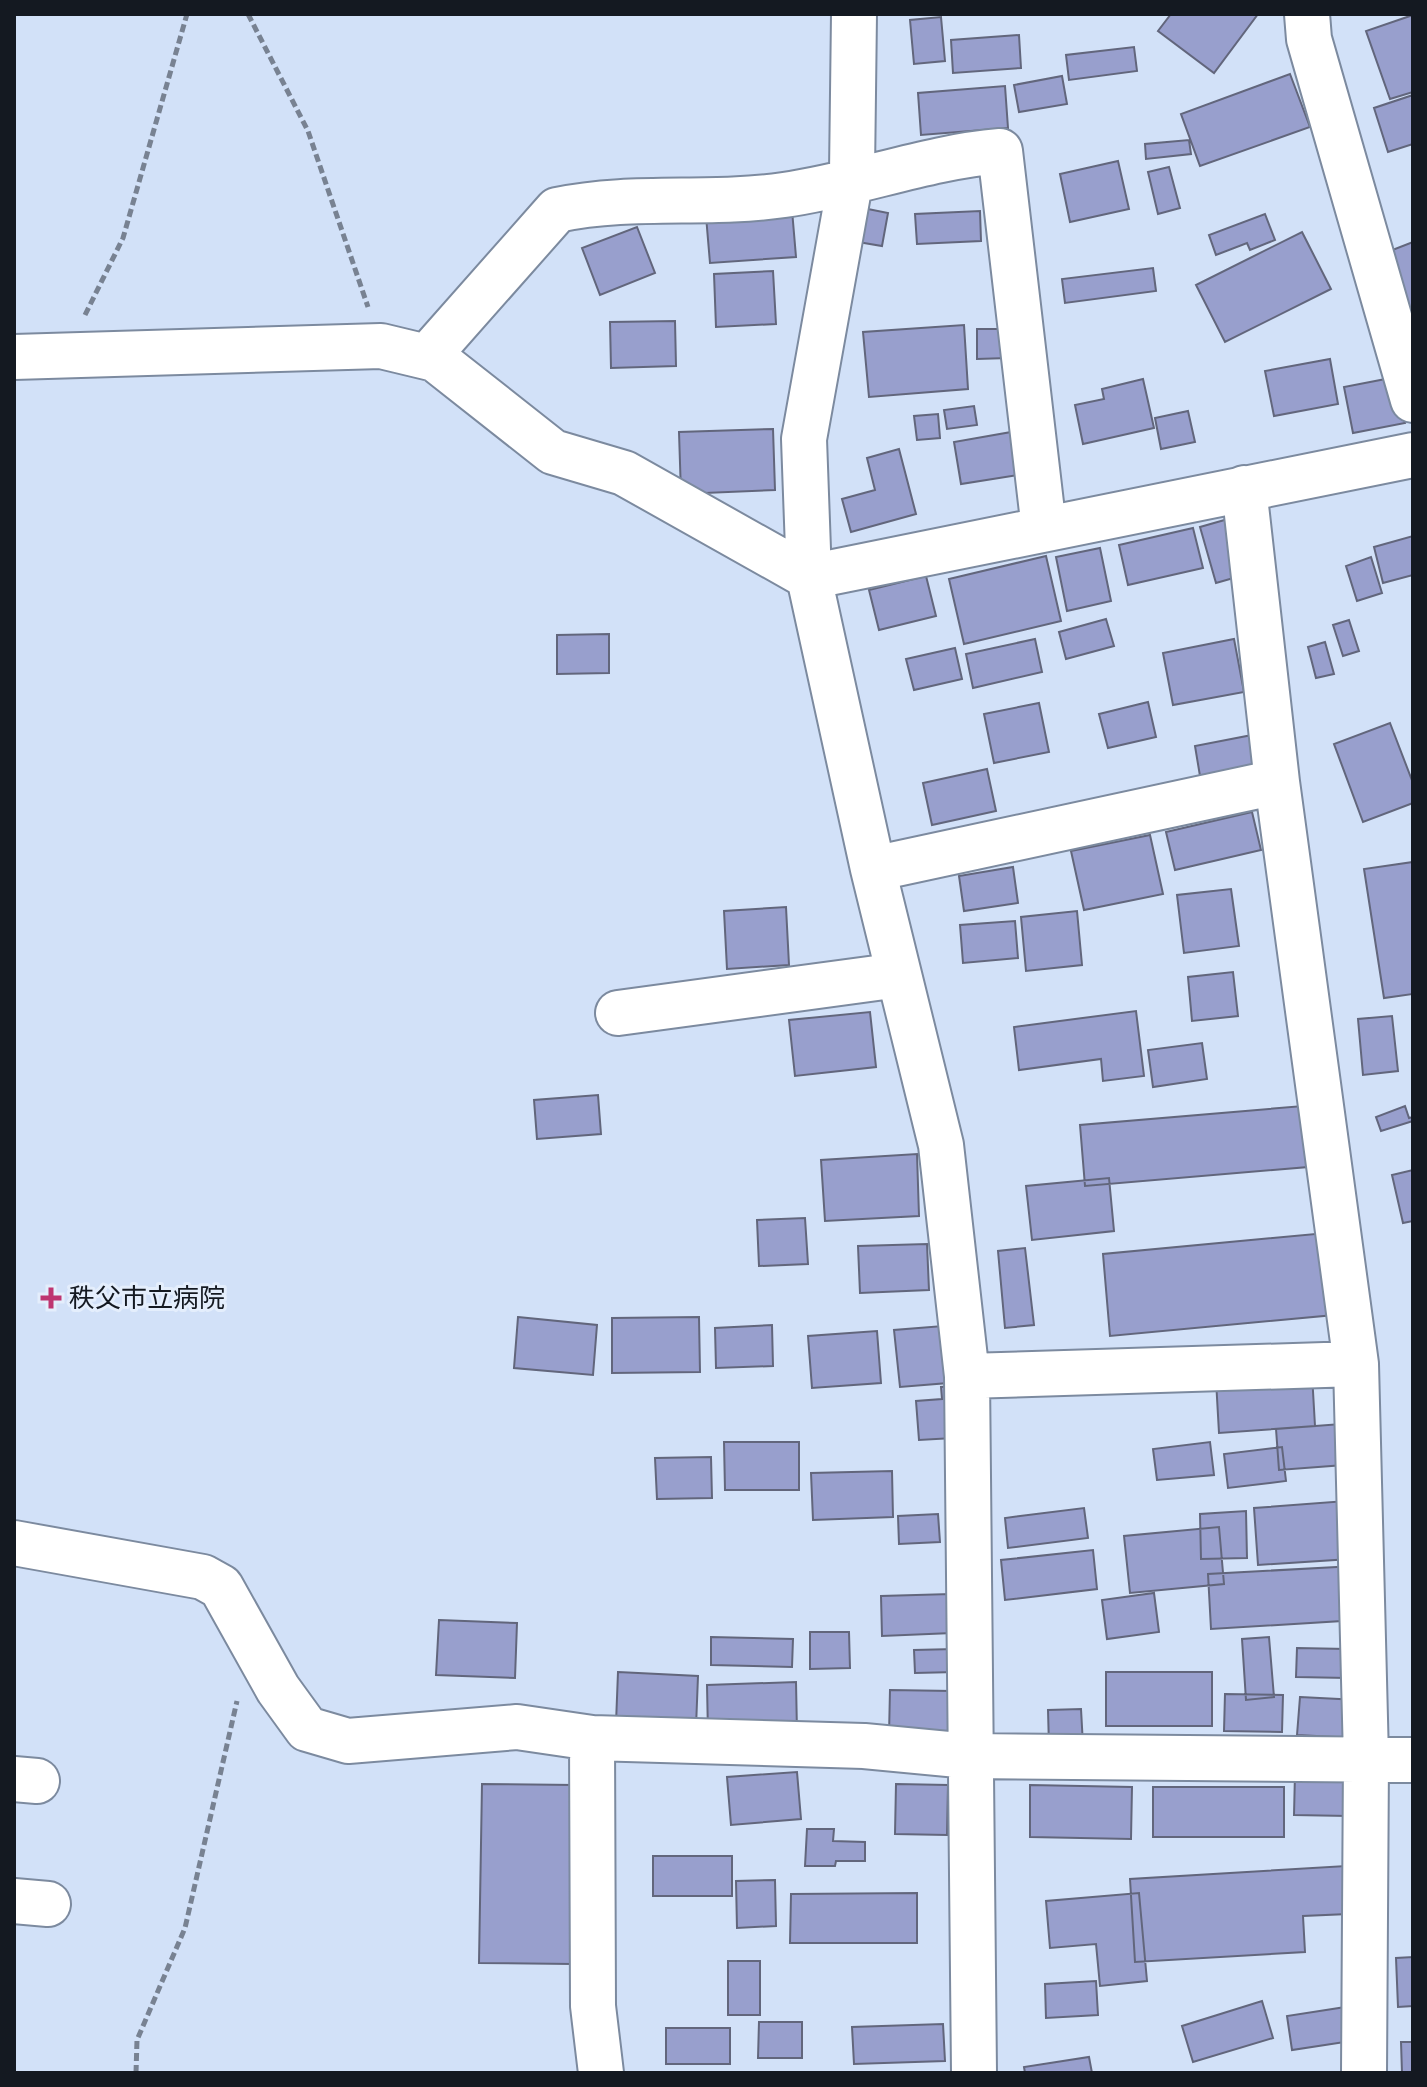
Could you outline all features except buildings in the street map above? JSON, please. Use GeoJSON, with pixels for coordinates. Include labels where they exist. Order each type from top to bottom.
{"type":"FeatureCollection","features":[{"type":"Feature","properties":{"kind":"street"},"geometry":{"type":"LineString","coordinates":[[854,14],[849,185],[804,439],[809,577],[873,869],[941,1145],[967,1376],[974,2073]]}},
{"type":"Feature","properties":{"kind":"street"},"geometry":{"type":"LineString","coordinates":[[1307,14],[1309,39],[1413,400]]}},
{"type":"Feature","properties":{"kind":"street"},"geometry":{"type":"LineString","coordinates":[[427,357],[557,210],[589,203],[779,196],[849,185],[969,154],[1000,151],[1044,529]]}},
{"type":"Feature","properties":{"kind":"street"},"geometry":{"type":"LineString","coordinates":[[14,357],[381,346],[435,359],[553,452],[624,473],[809,577],[1413,455]]}},
{"type":"Feature","properties":{"kind":"street"},"geometry":{"type":"LineString","coordinates":[[1244,488],[1277,782],[1356,1364],[1366,1758],[1364,2073]]}},
{"type":"Feature","properties":{"kind":"street"},"geometry":{"type":"LineString","coordinates":[[873,869],[1277,782]]}},
{"type":"Feature","properties":{"kind":"street"},"geometry":{"type":"LineString","coordinates":[[618,1013],[899,975]]}},
{"type":"Feature","properties":{"kind":"street"},"geometry":{"type":"LineString","coordinates":[[967,1376],[1356,1364]]}},
{"type":"Feature","properties":{"kind":"street"},"geometry":{"type":"LineString","coordinates":[[14,1543],[203,1577],[221,1587],[278,1689],[307,1729],[348,1741],[517,1727],[592,1738],[864,1746],[969,1756],[1413,1760]]}},
{"type":"Feature","properties":{"kind":"street"},"geometry":{"type":"LineString","coordinates":[[592,1738],[593,2006],[601,2073]]}},
{"type":"Feature","properties":{"kind":"path"},"geometry":{"type":"LineString","coordinates":[[65,354],[123,238],[187,14]]}},
{"type":"Feature","properties":{"kind":"path"},"geometry":{"type":"LineString","coordinates":[[248,14],[308,131],[381,346]]}},
{"type":"Feature","properties":{"kind":"path"},"geometry":{"type":"LineString","coordinates":[[136,2073],[137,2040],[185,1928],[252,1642]]}},
{"type":"Feature","properties":{"kind":"place","name":"秩父市立病院"},"geometry":{"type":"Point","coordinates":[51,1298]}}]}
